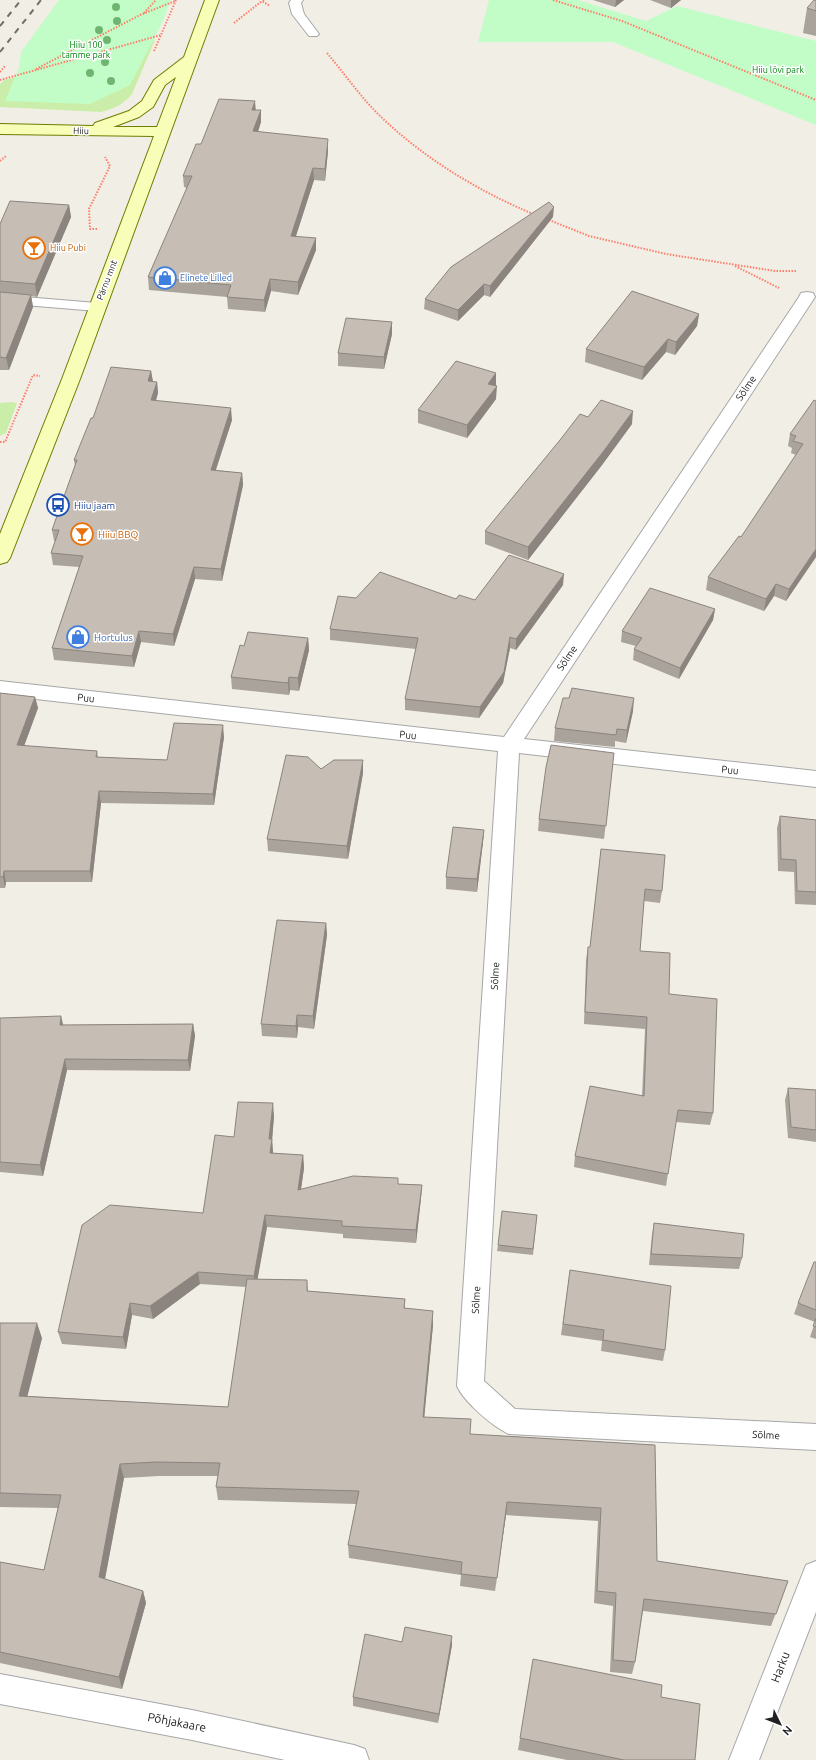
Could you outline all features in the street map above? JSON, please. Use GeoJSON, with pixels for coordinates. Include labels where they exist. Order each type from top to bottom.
{"type":"FeatureCollection","features":[{"type":"Feature","properties":{"kind":"main road","name":"Pärnu mnt"},"geometry":{"type":"LineString","coordinates":[[0,558],[71,379],[212,0]]}},
{"type":"Feature","properties":{"kind":"main road"},"geometry":{"type":"LineString","coordinates":[[84,131],[134,114],[148,104],[159,83],[191,58]]}},
{"type":"Feature","properties":{"kind":"main road","name":"Hiiu"},"geometry":{"type":"LineString","coordinates":[[0,129],[163,132]]}},
{"type":"Feature","properties":{"kind":"street","name":"Sõlme"},"geometry":{"type":"LineString","coordinates":[[796,294],[509,746],[470,1386],[509,1421],[816,1437]]}},
{"type":"Feature","properties":{"kind":"street","name":"Puu"},"geometry":{"type":"LineString","coordinates":[[0,688],[509,746],[816,779]]}},
{"type":"Feature","properties":{"kind":"street","name":"Harku"},"geometry":{"type":"LineString","coordinates":[[744,1760],[816,1575]]}},
{"type":"Feature","properties":{"kind":"street","name":"Põhjakaare"},"geometry":{"type":"LineString","coordinates":[[0,1689],[192,1724],[354,1760]]}},
{"type":"Feature","properties":{"kind":"lane"},"geometry":{"type":"LineString","coordinates":[[297,0],[295,3],[298,14],[313,34]]}},
{"type":"Feature","properties":{"kind":"lane"},"geometry":{"type":"LineString","coordinates":[[0,299],[97,307]]}},
{"type":"Feature","properties":{"kind":"path"},"geometry":{"type":"LineString","coordinates":[[142,14],[156,0]]}},
{"type":"Feature","properties":{"kind":"path"},"geometry":{"type":"LineString","coordinates":[[30,72],[142,14],[175,0]]}},
{"type":"Feature","properties":{"kind":"path"},"geometry":{"type":"LineString","coordinates":[[153,56],[175,0]]}},
{"type":"Feature","properties":{"kind":"path"},"geometry":{"type":"LineString","coordinates":[[553,0],[622,21],[816,100]]}},
{"type":"Feature","properties":{"kind":"path"},"geometry":{"type":"LineString","coordinates":[[0,80],[161,34]]}},
{"type":"Feature","properties":{"kind":"path"},"geometry":{"type":"LineString","coordinates":[[313,34],[361,97],[398,133],[462,178],[534,214]]}},
{"type":"Feature","properties":{"kind":"path"},"geometry":{"type":"LineString","coordinates":[[0,72],[4,66]]}},
{"type":"Feature","properties":{"kind":"path"},"geometry":{"type":"LineString","coordinates":[[90,229],[89,210],[110,166],[108,160],[103,155]]}},
{"type":"Feature","properties":{"kind":"path"},"geometry":{"type":"LineString","coordinates":[[548,220],[589,236],[666,254],[774,271],[802,271]]}},
{"type":"Feature","properties":{"kind":"path"},"geometry":{"type":"LineString","coordinates":[[733,265],[796,294]]}},
{"type":"Feature","properties":{"kind":"green space","name":"Hiiu 100 tamme park"},"geometry":{"type":"Polygon","coordinates":[[[59,0],[171,0],[161,25],[130,85],[90,104],[5,101],[19,68],[21,52],[59,0]]]}},
{"type":"Feature","properties":{"kind":"green space","name":"Hiiu lõvi park"},"geometry":{"type":"Polygon","coordinates":[[[489,0],[578,0],[646,21],[677,6],[816,41],[816,125],[613,42],[478,42],[489,0]]]}},
{"type":"Feature","properties":{"kind":"green space"},"geometry":{"type":"Polygon","coordinates":[[[155,40],[132,94],[126,101],[114,108],[101,112],[0,107],[0,84],[4,80],[155,40]]]}},
{"type":"Feature","properties":{"kind":"green space"},"geometry":{"type":"Polygon","coordinates":[[[0,403],[17,403],[6,433],[0,436],[0,403]]]}},
{"type":"Feature","properties":{"kind":"building"},"geometry":{"type":"Polygon","coordinates":[[[814,0],[816,0],[816,11],[807,8],[814,0]]]}},
{"type":"Feature","properties":{"kind":"building"},"geometry":{"type":"Polygon","coordinates":[[[219,99],[255,101],[252,110],[261,110],[253,131],[328,139],[325,169],[313,168],[291,236],[316,238],[298,282],[270,279],[264,300],[227,297],[231,285],[148,277],[192,176],[183,176],[196,144],[201,144],[219,99]]]}},
{"type":"Feature","properties":{"kind":"building"},"geometry":{"type":"Polygon","coordinates":[[[10,201],[69,205],[35,284],[0,281],[0,224],[10,201]]]}},
{"type":"Feature","properties":{"kind":"building"},"geometry":{"type":"Polygon","coordinates":[[[549,202],[554,207],[490,286],[484,284],[458,310],[425,299],[451,267],[549,202]]]}},
{"type":"Feature","properties":{"kind":"building"},"geometry":{"type":"Polygon","coordinates":[[[632,291],[699,314],[676,342],[668,339],[644,367],[586,349],[632,291]]]}},
{"type":"Feature","properties":{"kind":"building"},"geometry":{"type":"Polygon","coordinates":[[[0,292],[31,295],[6,358],[0,357],[0,292]]]}},
{"type":"Feature","properties":{"kind":"building"},"geometry":{"type":"Polygon","coordinates":[[[346,318],[392,322],[384,357],[338,353],[346,318]]]}},
{"type":"Feature","properties":{"kind":"building"},"geometry":{"type":"Polygon","coordinates":[[[456,361],[496,373],[488,384],[497,386],[467,425],[418,410],[456,361]]]}},
{"type":"Feature","properties":{"kind":"building"},"geometry":{"type":"Polygon","coordinates":[[[111,367],[151,371],[148,381],[157,382],[151,400],[231,408],[211,470],[242,473],[221,569],[194,567],[173,634],[139,631],[132,656],[52,648],[83,556],[51,553],[59,530],[52,530],[77,460],[74,460],[91,418],[93,418],[111,367]]]}},
{"type":"Feature","properties":{"kind":"building"},"geometry":{"type":"Polygon","coordinates":[[[601,400],[633,411],[603,452],[528,547],[485,531],[580,414],[588,417],[601,400]]]}},
{"type":"Feature","properties":{"kind":"building"},"geometry":{"type":"Polygon","coordinates":[[[814,400],[816,401],[816,549],[789,589],[776,584],[766,599],[708,577],[739,536],[741,537],[803,444],[793,441],[796,436],[790,434],[814,400]]]}},
{"type":"Feature","properties":{"kind":"building"},"geometry":{"type":"Polygon","coordinates":[[[509,555],[564,574],[516,639],[510,637],[504,672],[480,707],[405,699],[418,638],[330,629],[338,596],[356,598],[380,572],[456,599],[459,595],[475,600],[509,555]]]}},
{"type":"Feature","properties":{"kind":"building"},"geometry":{"type":"Polygon","coordinates":[[[650,588],[715,609],[680,668],[634,649],[642,638],[622,631],[650,588]]]}},
{"type":"Feature","properties":{"kind":"building"},"geometry":{"type":"Polygon","coordinates":[[[248,632],[308,638],[298,678],[289,677],[288,683],[231,677],[240,645],[244,646],[248,632]]]}},
{"type":"Feature","properties":{"kind":"building"},"geometry":{"type":"Polygon","coordinates":[[[572,688],[634,698],[627,730],[617,729],[616,735],[555,728],[563,698],[569,698],[572,688]]]}},
{"type":"Feature","properties":{"kind":"building"},"geometry":{"type":"Polygon","coordinates":[[[0,693],[35,697],[17,745],[97,751],[96,757],[167,760],[174,723],[223,725],[213,794],[99,791],[90,871],[4,871],[3,877],[0,877],[0,693]]]}},
{"type":"Feature","properties":{"kind":"building"},"geometry":{"type":"Polygon","coordinates":[[[551,745],[614,753],[606,826],[539,819],[546,767],[551,745]]]}},
{"type":"Feature","properties":{"kind":"building"},"geometry":{"type":"Polygon","coordinates":[[[286,755],[308,757],[321,769],[334,760],[363,760],[347,846],[267,839],[286,755]]]}},
{"type":"Feature","properties":{"kind":"building"},"geometry":{"type":"Polygon","coordinates":[[[780,816],[816,820],[816,892],[797,891],[796,860],[781,859],[780,816]]]}},
{"type":"Feature","properties":{"kind":"building"},"geometry":{"type":"Polygon","coordinates":[[[453,827],[484,830],[477,879],[446,877],[453,827]]]}},
{"type":"Feature","properties":{"kind":"building"},"geometry":{"type":"Polygon","coordinates":[[[601,849],[665,855],[662,891],[645,889],[640,951],[670,953],[669,994],[717,999],[713,1113],[678,1110],[668,1174],[575,1156],[590,1086],[644,1096],[647,1017],[585,1012],[588,947],[590,947],[601,849]]]}},
{"type":"Feature","properties":{"kind":"building"},"geometry":{"type":"Polygon","coordinates":[[[277,920],[326,923],[313,1016],[297,1015],[296,1026],[261,1024],[277,920]]]}},
{"type":"Feature","properties":{"kind":"building"},"geometry":{"type":"Polygon","coordinates":[[[61,1016],[60,1025],[193,1024],[188,1060],[65,1059],[40,1165],[0,1162],[0,1018],[61,1016]]]}},
{"type":"Feature","properties":{"kind":"building"},"geometry":{"type":"Polygon","coordinates":[[[788,1088],[816,1090],[816,1130],[791,1127],[788,1088]]]}},
{"type":"Feature","properties":{"kind":"building"},"geometry":{"type":"Polygon","coordinates":[[[238,1102],[273,1103],[269,1139],[272,1139],[270,1153],[303,1155],[298,1190],[353,1176],[398,1178],[398,1184],[422,1185],[416,1230],[342,1226],[342,1221],[265,1215],[254,1276],[198,1272],[150,1306],[130,1303],[123,1337],[58,1332],[82,1225],[110,1205],[203,1213],[215,1135],[234,1137],[238,1102]]]}},
{"type":"Feature","properties":{"kind":"building"},"geometry":{"type":"Polygon","coordinates":[[[502,1211],[537,1215],[533,1249],[498,1245],[502,1211]]]}},
{"type":"Feature","properties":{"kind":"building"},"geometry":{"type":"Polygon","coordinates":[[[654,1223],[744,1234],[742,1258],[651,1254],[654,1223]]]}},
{"type":"Feature","properties":{"kind":"building"},"geometry":{"type":"Polygon","coordinates":[[[814,1262],[816,1262],[816,1310],[798,1303],[814,1262]]]}},
{"type":"Feature","properties":{"kind":"building"},"geometry":{"type":"Polygon","coordinates":[[[570,1270],[671,1286],[665,1350],[603,1340],[604,1330],[563,1324],[570,1270]]]}},
{"type":"Feature","properties":{"kind":"building"},"geometry":{"type":"Polygon","coordinates":[[[247,1279],[307,1280],[307,1291],[405,1299],[404,1308],[433,1311],[423,1417],[471,1419],[470,1434],[655,1445],[657,1561],[788,1581],[776,1614],[644,1599],[635,1662],[613,1660],[616,1593],[597,1591],[601,1508],[507,1502],[497,1578],[461,1574],[462,1562],[348,1545],[359,1491],[216,1487],[220,1463],[156,1462],[120,1464],[99,1577],[143,1591],[119,1677],[0,1652],[0,1562],[44,1570],[61,1495],[0,1493],[0,1323],[37,1323],[19,1396],[228,1407],[247,1279]]]}},
{"type":"Feature","properties":{"kind":"building"},"geometry":{"type":"Polygon","coordinates":[[[816,1318],[816,1327],[813,1326],[816,1318]]]}},
{"type":"Feature","properties":{"kind":"building"},"geometry":{"type":"Polygon","coordinates":[[[405,1627],[452,1636],[439,1714],[353,1697],[365,1634],[402,1642],[405,1627]]]}},
{"type":"Feature","properties":{"kind":"building"},"geometry":{"type":"Polygon","coordinates":[[[533,1659],[662,1685],[661,1697],[700,1704],[695,1760],[624,1760],[520,1738],[533,1659]]]}},
{"type":"Feature","properties":{"kind":"railway"},"geometry":{"type":"LineString","coordinates":[[0,26],[21,0]]}},
{"type":"Feature","properties":{"kind":"railway"},"geometry":{"type":"LineString","coordinates":[[0,52],[41,0]]}},
{"type":"Feature","properties":{"kind":"place","name":"Hiiu Pubi"},"geometry":{"type":"Point","coordinates":[34,248]}},
{"type":"Feature","properties":{"kind":"place","name":"Elinete Lilled"},"geometry":{"type":"Point","coordinates":[165,278]}},
{"type":"Feature","properties":{"kind":"place","name":"Hiiu jaam"},"geometry":{"type":"Point","coordinates":[58,505]}},
{"type":"Feature","properties":{"kind":"place","name":"Hiiu BBQ"},"geometry":{"type":"Point","coordinates":[82,534]}},
{"type":"Feature","properties":{"kind":"place","name":"Hortulus"},"geometry":{"type":"Point","coordinates":[78,637]}}]}
